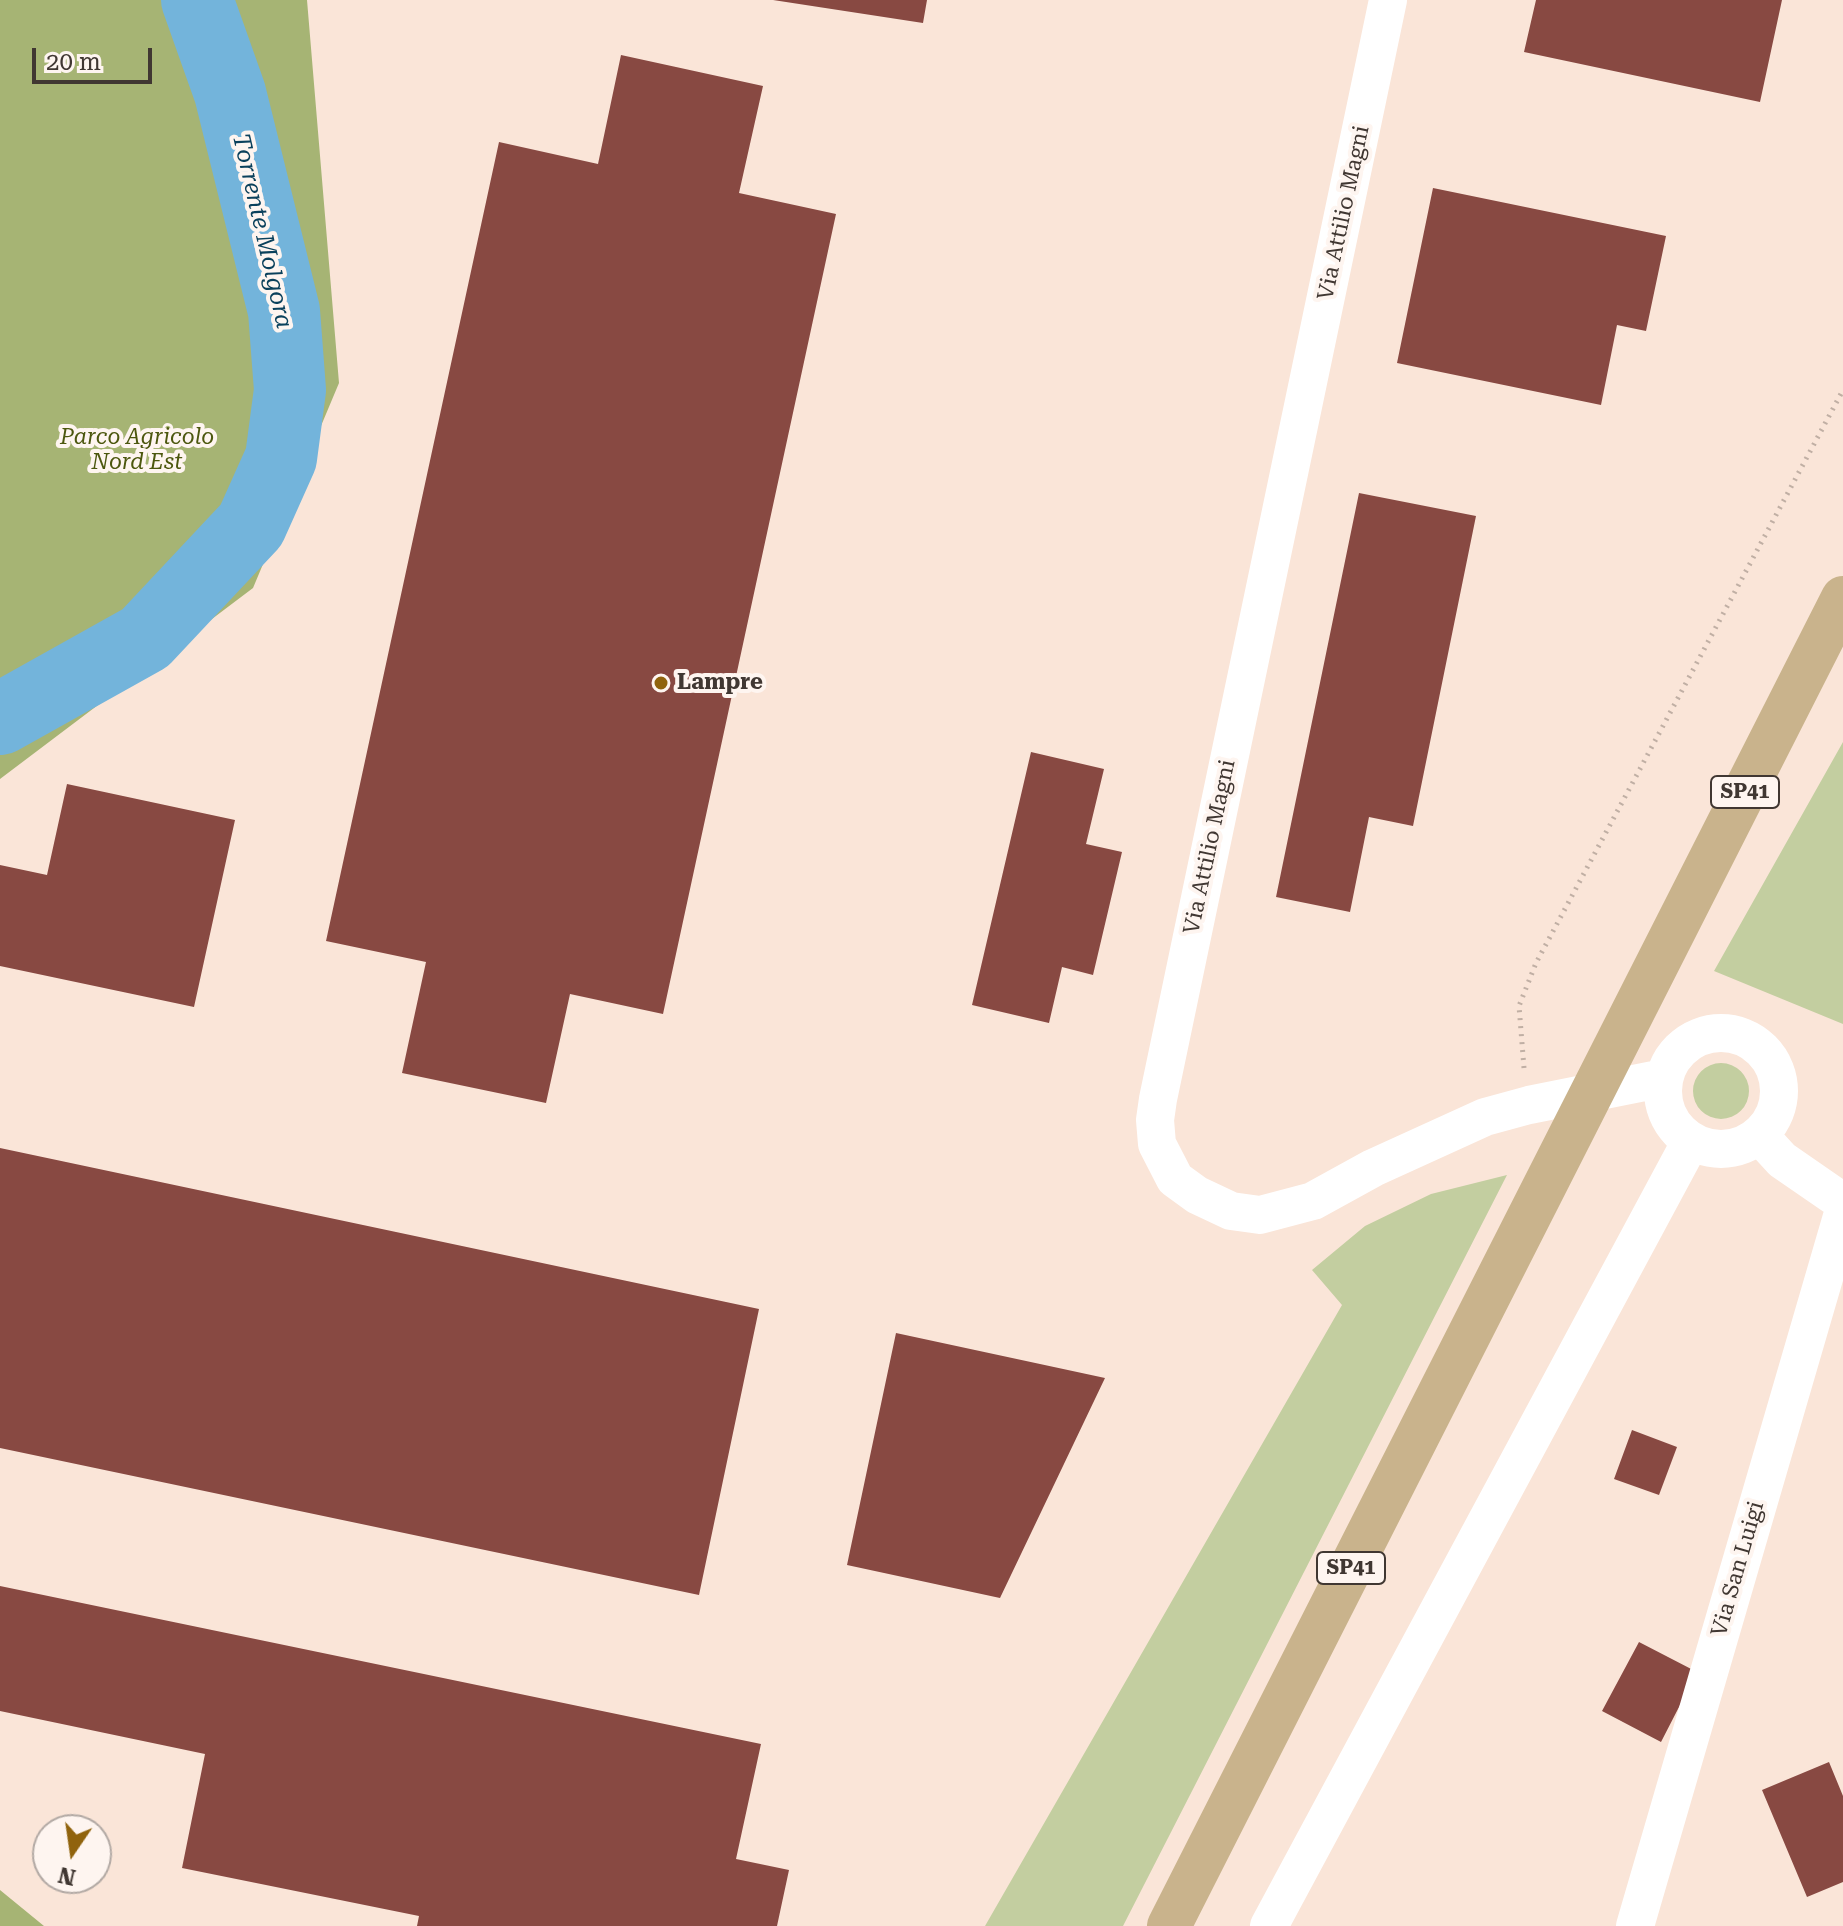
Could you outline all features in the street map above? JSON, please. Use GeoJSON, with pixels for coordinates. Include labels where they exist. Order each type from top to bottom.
{"type":"FeatureCollection","features":[{"type":"Feature","properties":{"kind":"main road","name":"SP41"},"geometry":{"type":"LineString","coordinates":[[1169,1926],[1843,598]]}},
{"type":"Feature","properties":{"kind":"street","name":"Via Attilio Magni"},"geometry":{"type":"LineString","coordinates":[[1388,0],[1158,1099],[1155,1120],[1157,1144],[1175,1179],[1197,1195],[1231,1211],[1260,1215],[1313,1201],[1424,1143],[1485,1117],[1664,1078]]}},
{"type":"Feature","properties":{"kind":"street"},"geometry":{"type":"LineString","coordinates":[[1723,1032],[1743,1036],[1761,1047],[1773,1063],[1780,1083],[1779,1103],[1771,1122],[1760,1136],[1744,1145],[1726,1149],[1709,1148],[1691,1141],[1677,1130],[1667,1115],[1663,1097],[1664,1078],[1672,1060],[1685,1044],[1703,1035],[1723,1032]]}},
{"type":"Feature","properties":{"kind":"street"},"geometry":{"type":"LineString","coordinates":[[1760,1136],[1782,1160],[1843,1202]]}},
{"type":"Feature","properties":{"kind":"street"},"geometry":{"type":"LineString","coordinates":[[1269,1926],[1691,1141]]}},
{"type":"Feature","properties":{"kind":"street","name":"Via San Luigi"},"geometry":{"type":"LineString","coordinates":[[1635,1926],[1843,1213]]}},
{"type":"Feature","properties":{"kind":"path"},"geometry":{"type":"LineString","coordinates":[[1529,1105],[1519,1006],[1536,963],[1843,390]]}},
{"type":"Feature","properties":{"kind":"green space","name":"Parco Agricolo Nord Est"},"geometry":{"type":"Polygon","coordinates":[[[0,0],[307,0],[339,383],[253,588],[0,779],[0,0]]]}},
{"type":"Feature","properties":{"kind":"green space"},"geometry":{"type":"Polygon","coordinates":[[[1843,742],[1843,1024],[1714,971],[1843,742]]]}},
{"type":"Feature","properties":{"kind":"green space"},"geometry":{"type":"Polygon","coordinates":[[[1721,1063],[1741,1071],[1749,1091],[1741,1111],[1721,1119],[1701,1111],[1693,1091],[1701,1071],[1721,1063]]]}},
{"type":"Feature","properties":{"kind":"green space"},"geometry":{"type":"Polygon","coordinates":[[[1507,1175],[1123,1926],[985,1926],[1342,1305],[1312,1270],[1365,1226],[1431,1194],[1507,1175]]]}},
{"type":"Feature","properties":{"kind":"green space"},"geometry":{"type":"Polygon","coordinates":[[[0,1890],[44,1926],[0,1926],[0,1890]]]}},
{"type":"Feature","properties":{"kind":"building"},"geometry":{"type":"Polygon","coordinates":[[[773,0],[927,0],[923,23],[773,0]]]}},
{"type":"Feature","properties":{"kind":"building"},"geometry":{"type":"Polygon","coordinates":[[[1536,0],[1782,0],[1760,102],[1524,52],[1536,0]]]}},
{"type":"Feature","properties":{"kind":"building"},"geometry":{"type":"Polygon","coordinates":[[[621,55],[763,86],[739,193],[836,214],[663,1014],[570,994],[546,1103],[402,1073],[426,962],[326,941],[499,142],[598,164],[621,55]]]}},
{"type":"Feature","properties":{"kind":"building"},"geometry":{"type":"Polygon","coordinates":[[[1433,188],[1666,236],[1646,331],[1617,325],[1601,405],[1397,363],[1433,188]]]}},
{"type":"Feature","properties":{"kind":"building"},"geometry":{"type":"Polygon","coordinates":[[[1359,493],[1476,516],[1413,826],[1369,817],[1350,912],[1276,897],[1359,493]]]}},
{"type":"Feature","properties":{"kind":"building"},"geometry":{"type":"Polygon","coordinates":[[[1031,752],[1104,769],[1086,844],[1122,852],[1093,975],[1062,967],[1049,1023],[972,1005],[1031,752]]]}},
{"type":"Feature","properties":{"kind":"building"},"geometry":{"type":"Polygon","coordinates":[[[67,784],[235,820],[194,1007],[0,966],[0,865],[47,875],[67,784]]]}},
{"type":"Feature","properties":{"kind":"building"},"geometry":{"type":"Polygon","coordinates":[[[0,1148],[759,1309],[699,1595],[0,1448],[0,1148]]]}},
{"type":"Feature","properties":{"kind":"building"},"geometry":{"type":"Polygon","coordinates":[[[896,1333],[1105,1378],[1000,1598],[847,1565],[896,1333]]]}},
{"type":"Feature","properties":{"kind":"building"},"geometry":{"type":"Polygon","coordinates":[[[1632,1430],[1677,1447],[1659,1495],[1614,1479],[1632,1430]]]}},
{"type":"Feature","properties":{"kind":"building"},"geometry":{"type":"Polygon","coordinates":[[[0,1586],[761,1744],[736,1859],[789,1870],[777,1926],[417,1926],[419,1916],[182,1868],[205,1754],[0,1711],[0,1586]]]}},
{"type":"Feature","properties":{"kind":"building"},"geometry":{"type":"Polygon","coordinates":[[[1639,1642],[1697,1672],[1661,1742],[1602,1711],[1639,1642]]]}},
{"type":"Feature","properties":{"kind":"building"},"geometry":{"type":"Polygon","coordinates":[[[1829,1762],[1843,1796],[1843,1882],[1807,1897],[1762,1790],[1829,1762]]]}},
{"type":"Feature","properties":{"kind":"waterway","name":"Torrente Molgora"},"geometry":{"type":"LineString","coordinates":[[0,719],[145,638],[251,525],[281,458],[290,390],[284,311],[230,93],[197,0]]}},
{"type":"Feature","properties":{"kind":"place","name":"Lampre"},"geometry":{"type":"Point","coordinates":[661,683]}}]}
